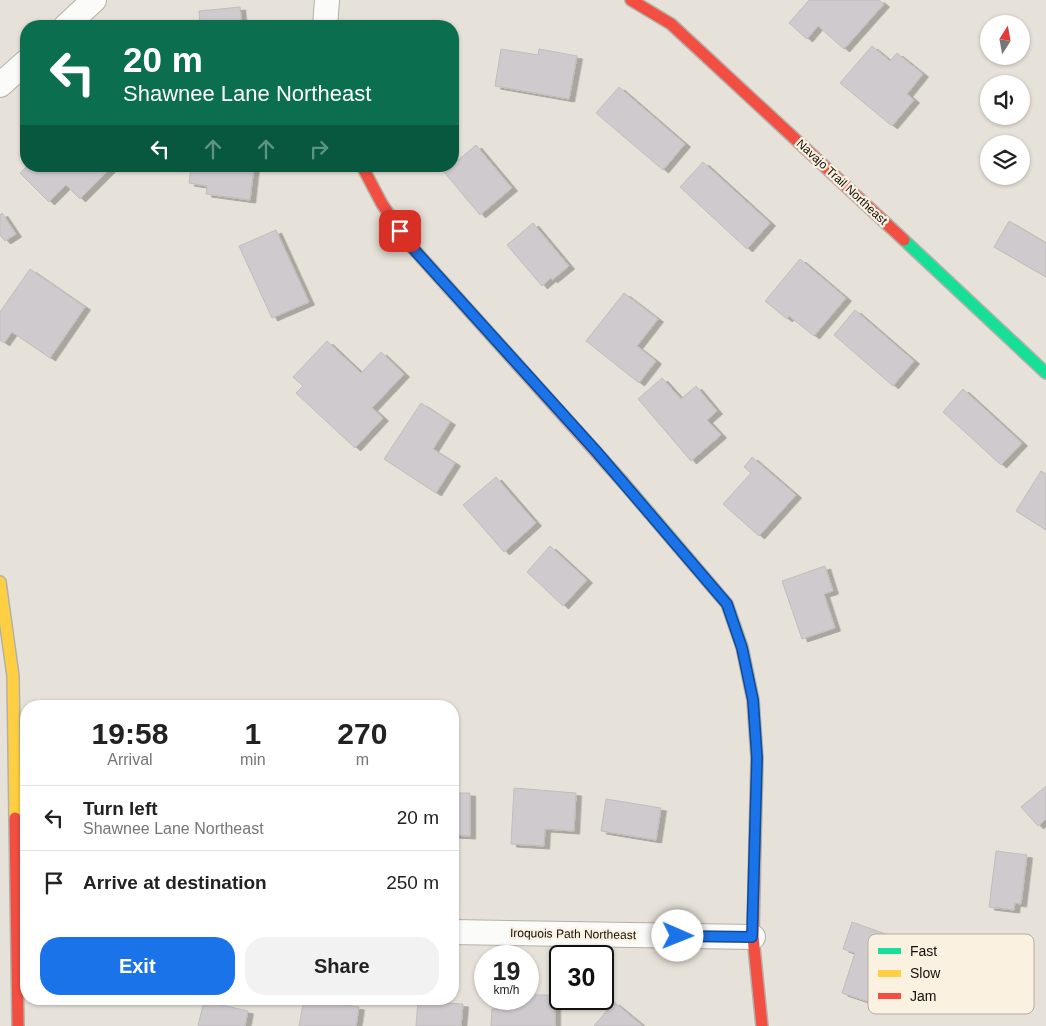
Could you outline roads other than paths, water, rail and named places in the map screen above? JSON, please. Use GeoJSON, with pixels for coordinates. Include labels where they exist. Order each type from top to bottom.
{"type":"FeatureCollection","features":[{"type":"Feature","properties":{"kind":"street"},"geometry":{"type":"LineString","coordinates":[[72,20],[94,0]]}},
{"type":"Feature","properties":{"kind":"street"},"geometry":{"type":"LineString","coordinates":[[325,20],[327,0]]}},
{"type":"Feature","properties":{"kind":"street","name":"Navajo Trail Northeast"},"geometry":{"type":"LineString","coordinates":[[631,0],[671,24],[1046,373]]}},
{"type":"Feature","properties":{"kind":"street"},"geometry":{"type":"LineString","coordinates":[[0,86],[20,68]]}},
{"type":"Feature","properties":{"kind":"street"},"geometry":{"type":"LineString","coordinates":[[365,172],[382,204],[410,245],[596,451],[727,604],[742,648],[753,700],[757,758],[752,937],[762,1026]]}},
{"type":"Feature","properties":{"kind":"street"},"geometry":{"type":"LineString","coordinates":[[0,582],[13,676],[20,879]]}},
{"type":"Feature","properties":{"kind":"street","name":"Iroquois Path Northeast"},"geometry":{"type":"LineString","coordinates":[[459,932],[752,937]]}},
{"type":"Feature","properties":{"kind":"street"},"geometry":{"type":"LineString","coordinates":[[18,1026],[20,982]]}}]}
